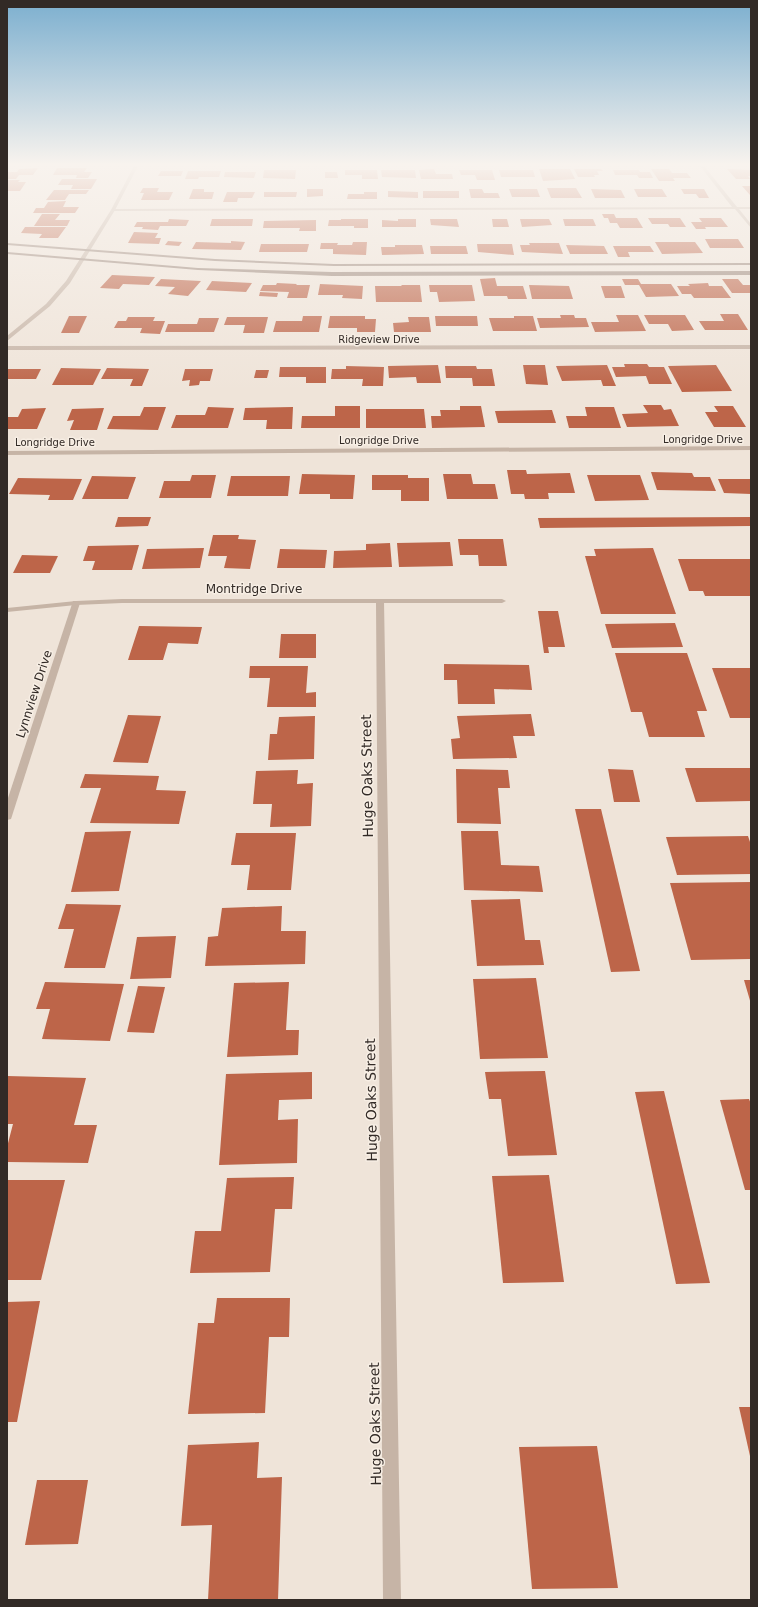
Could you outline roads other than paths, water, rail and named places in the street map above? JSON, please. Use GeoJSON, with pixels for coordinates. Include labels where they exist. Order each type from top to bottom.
{"type":"FeatureCollection","features":[{"type":"Feature","properties":{"kind":"main road"},"geometry":{"type":"LineString","coordinates":[[7,244],[207,260],[334,265],[751,264]]}},
{"type":"Feature","properties":{"kind":"main road"},"geometry":{"type":"LineString","coordinates":[[7,253],[198,269],[332,274],[751,273]]}},
{"type":"Feature","properties":{"kind":"main road"},"geometry":{"type":"LineString","coordinates":[[332,274],[334,265]]}},
{"type":"Feature","properties":{"kind":"main road"},"geometry":{"type":"LineString","coordinates":[[532,265],[534,273]]}},
{"type":"Feature","properties":{"kind":"main road"},"geometry":{"type":"LineString","coordinates":[[693,273],[751,268]]}},
{"type":"Feature","properties":{"kind":"street"},"geometry":{"type":"LineString","coordinates":[[7,339],[48,305],[68,282],[92,241]]}},
{"type":"Feature","properties":{"kind":"street","name":"Ridgeview Drive"},"geometry":{"type":"LineString","coordinates":[[7,348],[751,348]]}},
{"type":"Feature","properties":{"kind":"street","name":"Longridge Drive"},"geometry":{"type":"LineString","coordinates":[[7,453],[751,448]]}},
{"type":"Feature","properties":{"kind":"street","name":"Huge Oaks Street"},"geometry":{"type":"LineString","coordinates":[[380,600],[392,1600]]}},
{"type":"Feature","properties":{"kind":"street","name":"Montridge Drive"},"geometry":{"type":"LineString","coordinates":[[7,610],[122,601],[502,601]]}},
{"type":"Feature","properties":{"kind":"street","name":"Lynnview Drive"},"geometry":{"type":"LineString","coordinates":[[7,816],[76,604]]}}]}
